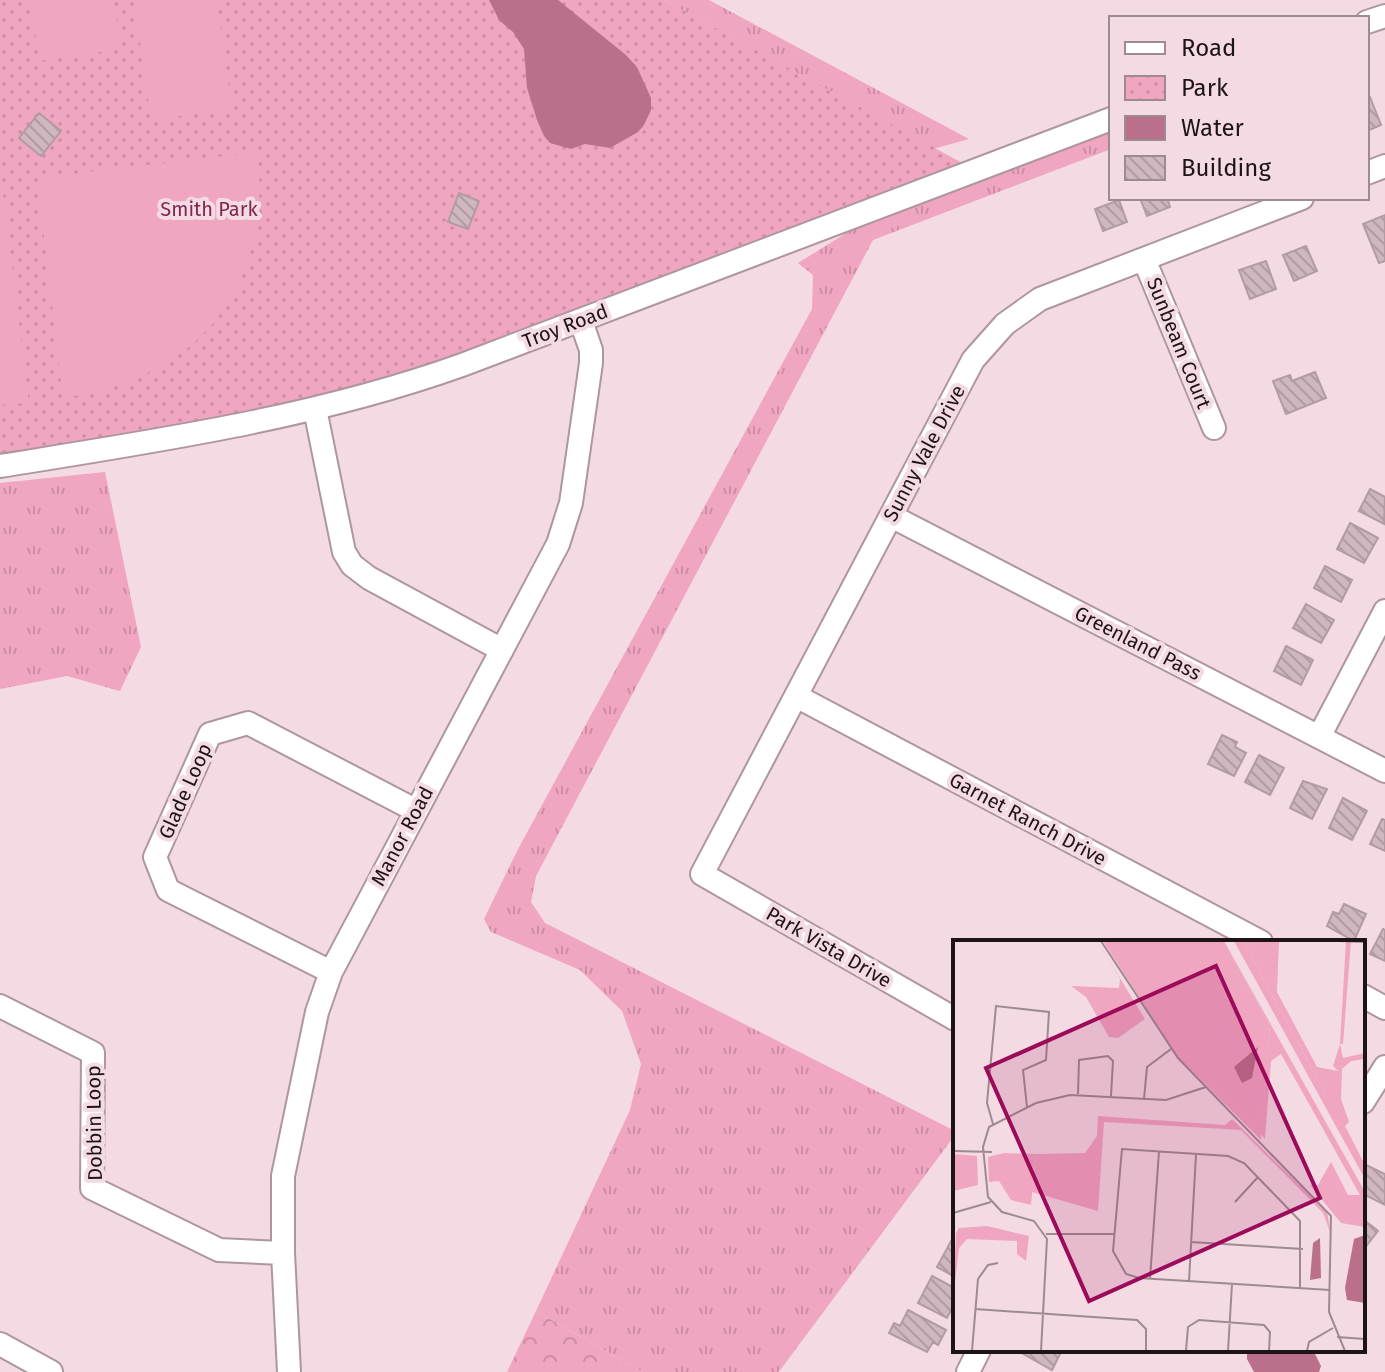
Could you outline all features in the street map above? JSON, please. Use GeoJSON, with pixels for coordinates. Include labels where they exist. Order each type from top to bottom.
{"type":"FeatureCollection","features":[{"type":"Feature","properties":{"kind":"street","name":"Troy Road"},"geometry":{"type":"LineString","coordinates":[[0,466],[315,409],[416,382],[1109,120]]}},
{"type":"Feature","properties":{"kind":"street","name":"Sunny Vale Drive"},"geometry":{"type":"LineString","coordinates":[[702,874],[973,360],[1005,324],[1040,299],[1297,200]]}},
{"type":"Feature","properties":{"kind":"street","name":"Sunbeam Court"},"geometry":{"type":"LineString","coordinates":[[1144,259],[1214,428]]}},
{"type":"Feature","properties":{"kind":"street","name":"Manor Road"},"geometry":{"type":"LineString","coordinates":[[289,1372],[283,1176],[317,1012],[331,972],[558,544],[569,514],[591,363],[591,350],[581,321]]}},
{"type":"Feature","properties":{"kind":"street"},"geometry":{"type":"LineString","coordinates":[[315,409],[344,552],[352,565],[369,578],[502,650]]}},
{"type":"Feature","properties":{"kind":"street","name":"Greenland Pass"},"geometry":{"type":"LineString","coordinates":[[891,516],[1385,771]]}},
{"type":"Feature","properties":{"kind":"street"},"geometry":{"type":"LineString","coordinates":[[1319,737],[1385,611]]}},
{"type":"Feature","properties":{"kind":"street","name":"Garnet Ranch Drive"},"geometry":{"type":"LineString","coordinates":[[796,696],[1257,940]]}},
{"type":"Feature","properties":{"kind":"street","name":"Glade Loop"},"geometry":{"type":"LineString","coordinates":[[331,972],[168,890],[155,857],[210,734],[248,723],[415,810]]}},
{"type":"Feature","properties":{"kind":"street","name":"Park Vista Drive"},"geometry":{"type":"LineString","coordinates":[[702,874],[953,1018]]}},
{"type":"Feature","properties":{"kind":"street"},"geometry":{"type":"LineString","coordinates":[[1365,997],[1385,1008]]}},
{"type":"Feature","properties":{"kind":"street","name":"Dobbin Loop"},"geometry":{"type":"LineString","coordinates":[[0,1006],[93,1053],[92,1188],[219,1250],[283,1253]]}},
{"type":"Feature","properties":{"kind":"street"},"geometry":{"type":"LineString","coordinates":[[1365,1099],[1385,1067]]}},
{"type":"Feature","properties":{"kind":"street"},"geometry":{"type":"LineString","coordinates":[[0,1344],[51,1372]]}},
{"type":"Feature","properties":{"kind":"street"},"geometry":{"type":"LineString","coordinates":[[968,1372],[978,1352]]}},
{"type":"Feature","properties":{"kind":"green space","name":"Smith Park"},"geometry":{"type":"Polygon","coordinates":[[[0,0],[664,0],[964,164],[360,394],[0,460],[0,0]]]}},
{"type":"Feature","properties":{"kind":"green space"},"geometry":{"type":"Polygon","coordinates":[[[31,0],[114,0],[121,49],[39,61],[31,0]]]}},
{"type":"Feature","properties":{"kind":"green space"},"geometry":{"type":"Polygon","coordinates":[[[134,0],[217,0],[232,109],[151,120],[134,0]]]}},
{"type":"Feature","properties":{"kind":"green space"},"geometry":{"type":"Polygon","coordinates":[[[664,0],[709,0],[969,139],[933,149],[664,0]]]}},
{"type":"Feature","properties":{"kind":"green space"},"geometry":{"type":"Polygon","coordinates":[[[1109,130],[1109,150],[873,240],[536,876],[531,902],[545,923],[953,1130],[953,1138],[778,1372],[643,1372],[536,1311],[630,1110],[641,1064],[622,1011],[580,970],[491,932],[484,919],[517,851],[812,309],[813,275],[798,263],[864,222],[1109,130]]]}},
{"type":"Feature","properties":{"kind":"green space"},"geometry":{"type":"Polygon","coordinates":[[[258,152],[259,201],[252,245],[238,285],[217,319],[188,347],[153,370],[111,387],[63,398],[38,186],[46,177],[258,152]]]}},
{"type":"Feature","properties":{"kind":"green space"},"geometry":{"type":"Polygon","coordinates":[[[0,189],[3,191],[29,403],[0,405],[0,189]]]}},
{"type":"Feature","properties":{"kind":"green space"},"geometry":{"type":"Polygon","coordinates":[[[105,472],[141,647],[120,691],[67,676],[0,689],[0,483],[105,472]]]}},
{"type":"Feature","properties":{"kind":"green space"},"geometry":{"type":"Polygon","coordinates":[[[536,1311],[643,1372],[507,1372],[536,1311]]]}},
{"type":"Feature","properties":{"kind":"water"},"geometry":{"type":"Polygon","coordinates":[[[489,0],[558,0],[637,67],[651,98],[651,110],[644,125],[638,132],[610,148],[585,144],[571,149],[550,143],[537,120],[527,88],[524,49],[513,32],[499,20],[489,0]]]}},
{"type":"Feature","properties":{"kind":"water"},"geometry":{"type":"Polygon","coordinates":[[[1247,1352],[1314,1352],[1321,1366],[1319,1372],[1254,1372],[1247,1352]]]}},
{"type":"Feature","properties":{"kind":"building"},"geometry":{"type":"Polygon","coordinates":[[[1369,97],[1381,125],[1369,130],[1369,97]]]}},
{"type":"Feature","properties":{"kind":"building"},"geometry":{"type":"Polygon","coordinates":[[[39,113],[61,131],[41,156],[19,138],[39,113]]]}},
{"type":"Feature","properties":{"kind":"building"},"geometry":{"type":"Polygon","coordinates":[[[459,193],[479,201],[468,229],[448,222],[459,193]]]}},
{"type":"Feature","properties":{"kind":"building"},"geometry":{"type":"Polygon","coordinates":[[[1119,200],[1127,222],[1103,231],[1095,209],[1119,200]]]}},
{"type":"Feature","properties":{"kind":"building"},"geometry":{"type":"Polygon","coordinates":[[[1141,200],[1168,200],[1170,207],[1147,216],[1141,200]]]}},
{"type":"Feature","properties":{"kind":"building"},"geometry":{"type":"Polygon","coordinates":[[[1385,215],[1385,261],[1379,263],[1363,224],[1385,215]]]}},
{"type":"Feature","properties":{"kind":"building"},"geometry":{"type":"Polygon","coordinates":[[[1306,246],[1317,271],[1294,281],[1283,255],[1306,246]]]}},
{"type":"Feature","properties":{"kind":"building"},"geometry":{"type":"Polygon","coordinates":[[[1266,261],[1276,289],[1250,299],[1239,270],[1266,261]]]}},
{"type":"Feature","properties":{"kind":"building"},"geometry":{"type":"Polygon","coordinates":[[[1315,372],[1326,398],[1286,414],[1273,381],[1290,375],[1292,381],[1315,372]]]}},
{"type":"Feature","properties":{"kind":"building"},"geometry":{"type":"Polygon","coordinates":[[[1370,489],[1385,497],[1384,524],[1359,511],[1370,489]]]}},
{"type":"Feature","properties":{"kind":"building"},"geometry":{"type":"Polygon","coordinates":[[[1350,523],[1378,538],[1364,563],[1337,549],[1350,523]]]}},
{"type":"Feature","properties":{"kind":"building"},"geometry":{"type":"Polygon","coordinates":[[[1325,566],[1352,580],[1341,602],[1314,588],[1325,566]]]}},
{"type":"Feature","properties":{"kind":"building"},"geometry":{"type":"Polygon","coordinates":[[[1306,604],[1334,620],[1321,643],[1293,628],[1306,604]]]}},
{"type":"Feature","properties":{"kind":"building"},"geometry":{"type":"Polygon","coordinates":[[[1286,646],[1313,660],[1301,685],[1274,671],[1286,646]]]}},
{"type":"Feature","properties":{"kind":"building"},"geometry":{"type":"Polygon","coordinates":[[[1222,735],[1237,742],[1235,747],[1246,753],[1234,776],[1208,764],[1222,735]]]}},
{"type":"Feature","properties":{"kind":"building"},"geometry":{"type":"Polygon","coordinates":[[[1259,755],[1284,768],[1270,795],[1245,782],[1259,755]]]}},
{"type":"Feature","properties":{"kind":"building"},"geometry":{"type":"Polygon","coordinates":[[[1303,781],[1327,789],[1312,819],[1290,808],[1303,781]]]}},
{"type":"Feature","properties":{"kind":"building"},"geometry":{"type":"Polygon","coordinates":[[[1343,798],[1367,811],[1352,840],[1329,828],[1343,798]]]}},
{"type":"Feature","properties":{"kind":"building"},"geometry":{"type":"Polygon","coordinates":[[[1382,819],[1385,820],[1385,851],[1370,844],[1382,819]]]}},
{"type":"Feature","properties":{"kind":"building"},"geometry":{"type":"Polygon","coordinates":[[[1344,904],[1366,914],[1354,940],[1327,926],[1333,912],[1339,914],[1344,904]]]}},
{"type":"Feature","properties":{"kind":"building"},"geometry":{"type":"Polygon","coordinates":[[[1385,930],[1385,961],[1370,954],[1385,930]]]}},
{"type":"Feature","properties":{"kind":"building"},"geometry":{"type":"Polygon","coordinates":[[[1365,1164],[1385,1174],[1385,1205],[1365,1195],[1365,1164]]]}},
{"type":"Feature","properties":{"kind":"building"},"geometry":{"type":"Polygon","coordinates":[[[1365,1221],[1378,1231],[1365,1247],[1365,1221]]]}},
{"type":"Feature","properties":{"kind":"building"},"geometry":{"type":"Polygon","coordinates":[[[951,1241],[953,1242],[953,1276],[937,1267],[951,1241]]]}},
{"type":"Feature","properties":{"kind":"building"},"geometry":{"type":"Polygon","coordinates":[[[932,1276],[953,1287],[953,1306],[947,1318],[918,1303],[932,1276]]]}},
{"type":"Feature","properties":{"kind":"building"},"geometry":{"type":"Polygon","coordinates":[[[908,1310],[946,1330],[938,1345],[933,1342],[927,1352],[889,1333],[894,1323],[900,1326],[908,1310]]]}},
{"type":"Feature","properties":{"kind":"building"},"geometry":{"type":"Polygon","coordinates":[[[1020,1352],[1061,1352],[1052,1370],[1020,1352]]]}}]}
